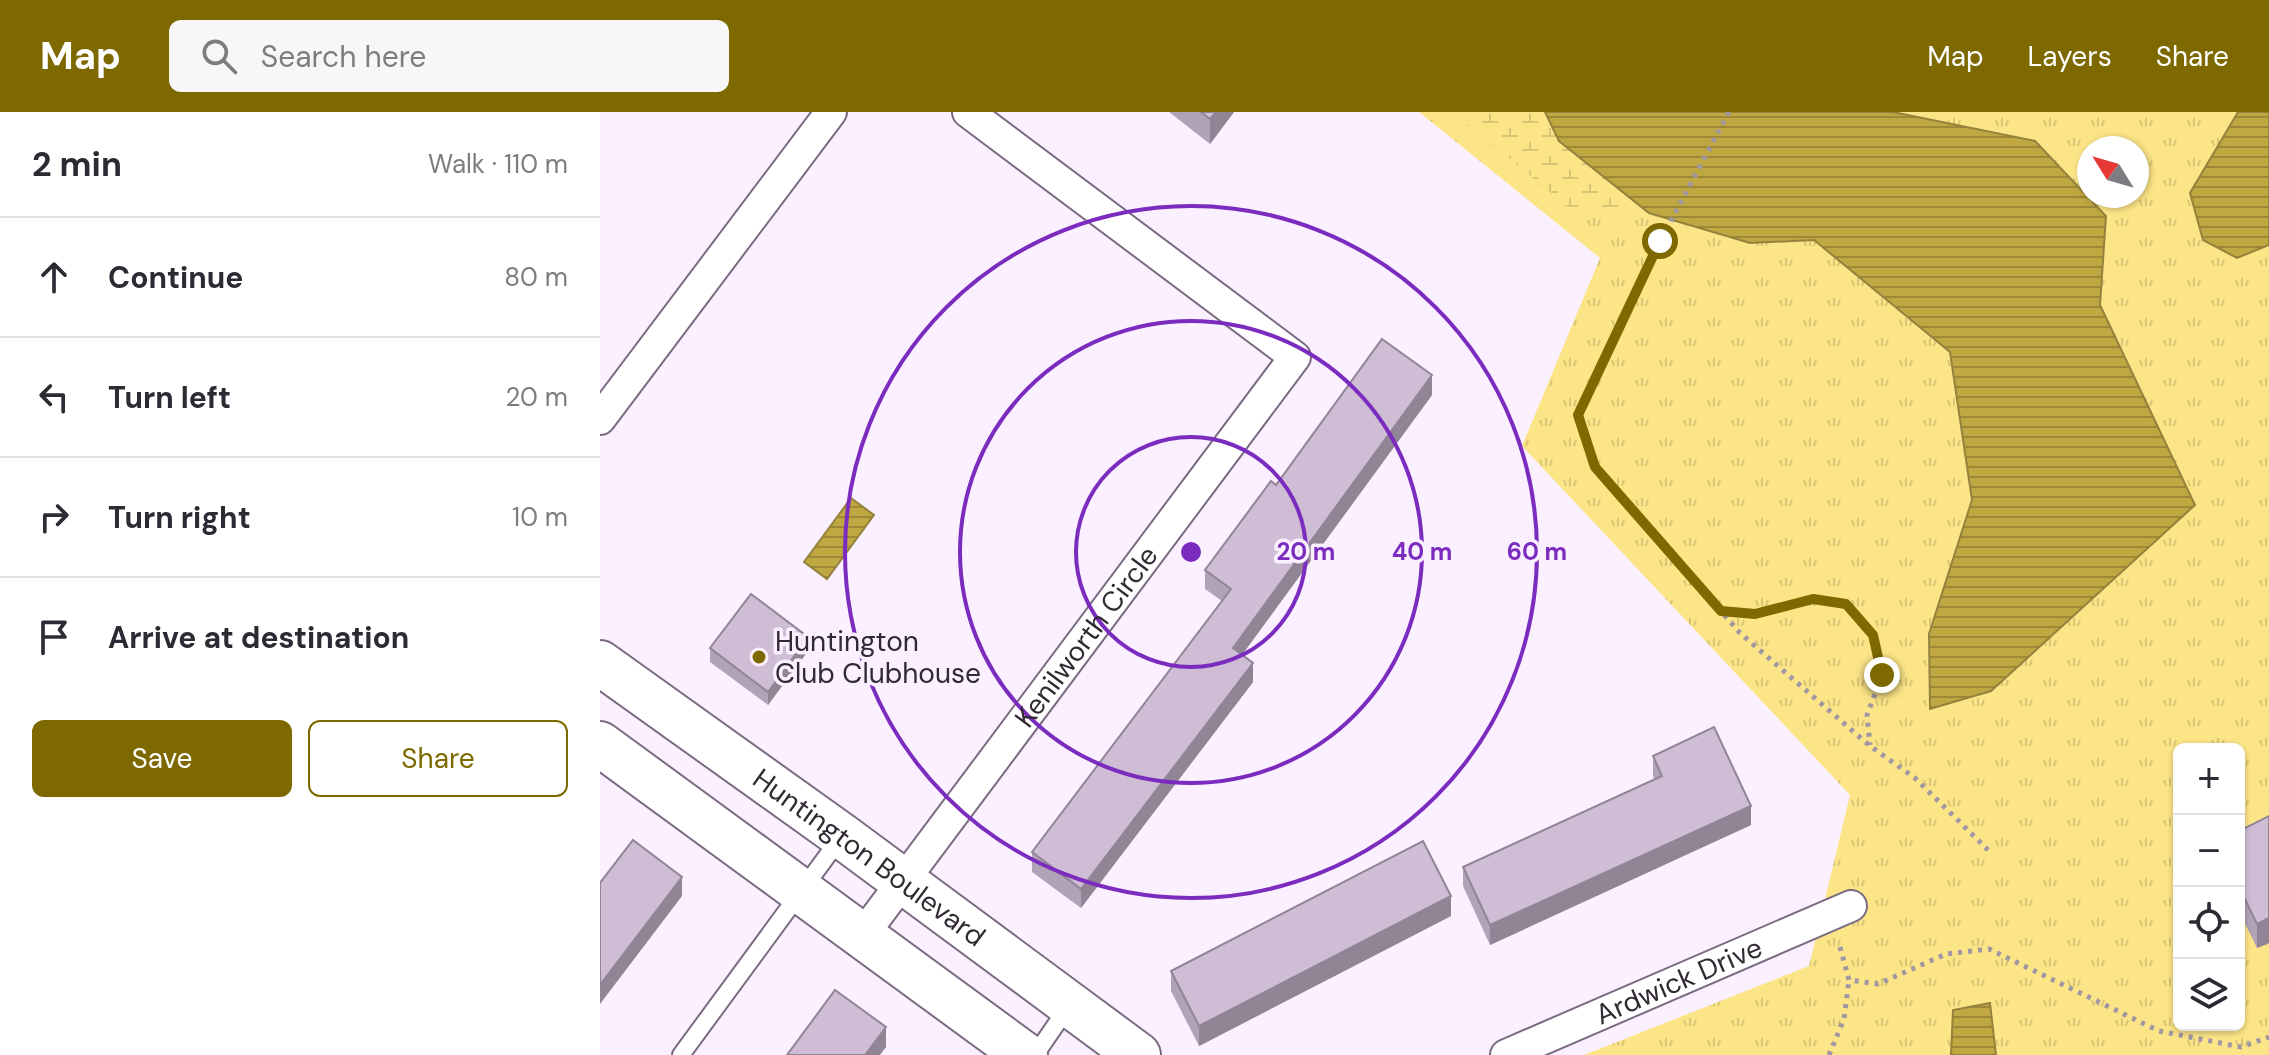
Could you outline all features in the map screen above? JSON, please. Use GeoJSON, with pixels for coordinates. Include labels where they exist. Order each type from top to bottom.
{"type":"FeatureCollection","features":[{"type":"Feature","properties":{"kind":"street"},"geometry":{"type":"LineString","coordinates":[[600,419],[831,112]]}},
{"type":"Feature","properties":{"kind":"street","name":"Kenilworth Circle"},"geometry":{"type":"LineString","coordinates":[[862,936],[1295,357],[968,112]]}},
{"type":"Feature","properties":{"kind":"street","name":"Huntington Boulevard"},"geometry":{"type":"LineString","coordinates":[[600,663],[842,836],[1138,1055]]}},
{"type":"Feature","properties":{"kind":"street"},"geometry":{"type":"LineString","coordinates":[[600,744],[1025,1055]]}},
{"type":"Feature","properties":{"kind":"street","name":"Ardwick Drive"},"geometry":{"type":"LineString","coordinates":[[1506,1055],[1841,911]]}},
{"type":"Feature","properties":{"kind":"lane"},"geometry":{"type":"LineString","coordinates":[[681,1055],[842,836]]}},
{"type":"Feature","properties":{"kind":"lane"},"geometry":{"type":"LineString","coordinates":[[1035,1055],[1069,1006]]}},
{"type":"Feature","properties":{"kind":"path"},"geometry":{"type":"LineString","coordinates":[[1729,112],[1660,241],[1578,415],[1595,467],[1740,633],[1870,746],[1915,778],[1988,850]]}},
{"type":"Feature","properties":{"kind":"path"},"geometry":{"type":"LineString","coordinates":[[1721,611],[1755,614],[1813,599],[1846,604],[1873,635],[1882,675],[1867,715],[1870,746]]}},
{"type":"Feature","properties":{"kind":"path"},"geometry":{"type":"LineString","coordinates":[[1829,1055],[1844,1019],[1849,980],[1841,911]]}},
{"type":"Feature","properties":{"kind":"path"},"geometry":{"type":"LineString","coordinates":[[1849,980],[1878,984],[1946,954],[1989,949],[2159,1031],[2241,1047],[2269,1037]]}},
{"type":"Feature","properties":{"kind":"green space"},"geometry":{"type":"Polygon","coordinates":[[[1419,112],[2269,112],[2269,1055],[1584,1055],[1809,966],[1850,795],[1522,446],[1600,258],[1419,112]]]}},
{"type":"Feature","properties":{"kind":"green space"},"geometry":{"type":"Polygon","coordinates":[[[1454,112],[1545,112],[1559,141],[1649,213],[1569,208],[1454,112]]]}},
{"type":"Feature","properties":{"kind":"shaded area"},"geometry":{"type":"Polygon","coordinates":[[[1545,112],[1893,112],[2035,141],[2077,185],[2077,208],[2098,208],[2106,216],[2100,305],[2195,505],[1991,691],[1930,709],[1929,634],[1972,500],[1950,352],[1814,240],[1750,243],[1649,213],[1559,141],[1545,112]]]}},
{"type":"Feature","properties":{"kind":"shaded area"},"geometry":{"type":"Polygon","coordinates":[[[2238,112],[2269,112],[2269,245],[2237,258],[2203,240],[2190,193],[2238,112]]]}},
{"type":"Feature","properties":{"kind":"shaded area"},"geometry":{"type":"Polygon","coordinates":[[[851,498],[874,515],[827,579],[804,562],[851,498]]]}},
{"type":"Feature","properties":{"kind":"shaded area"},"geometry":{"type":"Polygon","coordinates":[[[1990,1003],[1996,1055],[1951,1055],[1953,1010],[1990,1003]]]}},
{"type":"Feature","properties":{"kind":"building"},"geometry":{"type":"Polygon","coordinates":[[[1201,112],[1216,112],[1210,119],[1201,112]]]}},
{"type":"Feature","properties":{"kind":"building"},"geometry":{"type":"Polygon","coordinates":[[[1382,339],[1432,375],[1233,648],[1253,663],[1081,889],[1032,852],[1231,589],[1205,570],[1271,481],[1276,485],[1382,339]]]}},
{"type":"Feature","properties":{"kind":"building","name":"Huntington Club Clubhouse"},"geometry":{"type":"Polygon","coordinates":[[[751,594],[808,637],[768,692],[710,648],[751,594]]]}},
{"type":"Feature","properties":{"kind":"building"},"geometry":{"type":"Polygon","coordinates":[[[1714,727],[1751,806],[1490,925],[1463,867],[1662,776],[1653,756],[1714,727]]]}},
{"type":"Feature","properties":{"kind":"building"},"geometry":{"type":"Polygon","coordinates":[[[2269,816],[2269,918],[2257,924],[2245,899],[2245,828],[2269,816]]]}},
{"type":"Feature","properties":{"kind":"building"},"geometry":{"type":"Polygon","coordinates":[[[633,840],[682,877],[600,985],[600,883],[633,840]]]}},
{"type":"Feature","properties":{"kind":"building"},"geometry":{"type":"Polygon","coordinates":[[[1423,841],[1451,896],[1199,1026],[1171,971],[1423,841]]]}},
{"type":"Feature","properties":{"kind":"building"},"geometry":{"type":"Polygon","coordinates":[[[835,990],[886,1027],[865,1055],[787,1055],[835,990]]]}},
{"type":"Feature","properties":{"kind":"place","name":"Huntington Club Clubhouse"},"geometry":{"type":"Point","coordinates":[759,657]}},
{"type":"Feature","properties":{"kind":"route"},"geometry":{"type":"LineString","coordinates":[[1660,241],[1578,415],[1595,467],[1721,611],[1755,614],[1813,599],[1846,604],[1873,635],[1882,675]]}}]}
